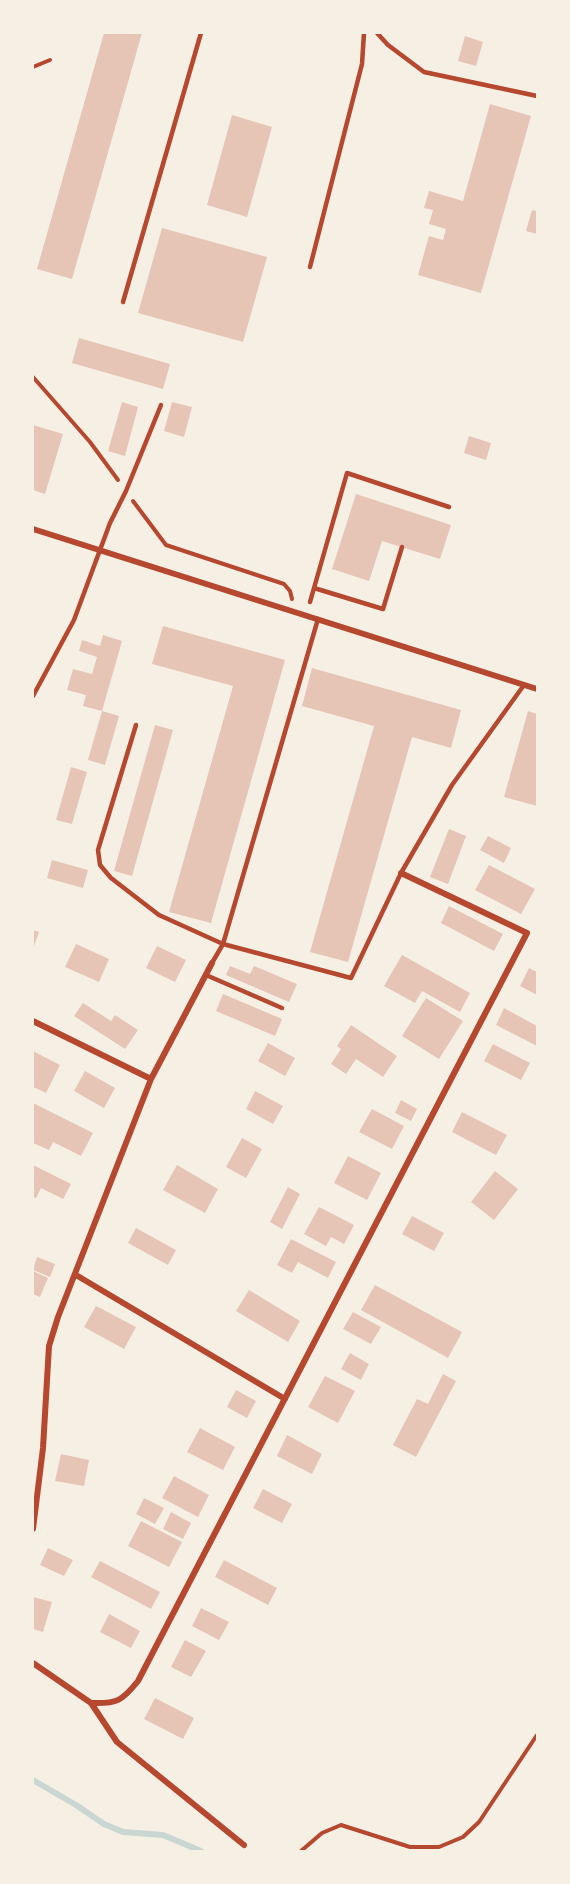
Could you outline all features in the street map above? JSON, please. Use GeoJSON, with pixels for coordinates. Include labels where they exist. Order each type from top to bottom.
{"type":"FeatureCollection","features":[{"type":"Feature","properties":{"kind":"street"},"geometry":{"type":"LineString","coordinates":[[33,529],[537,689]]}},
{"type":"Feature","properties":{"kind":"street"},"geometry":{"type":"LineString","coordinates":[[91,1703],[107,1704],[126,1697],[138,1681],[527,933],[401,873]]}},
{"type":"Feature","properties":{"kind":"street"},"geometry":{"type":"LineString","coordinates":[[33,1529],[43,1448],[49,1346],[58,1317],[151,1079],[212,963]]}},
{"type":"Feature","properties":{"kind":"street"},"geometry":{"type":"LineString","coordinates":[[33,1021],[151,1079]]}},
{"type":"Feature","properties":{"kind":"street"},"geometry":{"type":"LineString","coordinates":[[76,1275],[285,1399]]}},
{"type":"Feature","properties":{"kind":"street"},"geometry":{"type":"LineString","coordinates":[[33,1663],[91,1703],[117,1742],[244,1845]]}},
{"type":"Feature","properties":{"kind":"lane"},"geometry":{"type":"LineString","coordinates":[[123,302],[201,33]]}},
{"type":"Feature","properties":{"kind":"lane"},"geometry":{"type":"LineString","coordinates":[[310,267],[362,64],[364,33]]}},
{"type":"Feature","properties":{"kind":"lane"},"geometry":{"type":"LineString","coordinates":[[377,33],[388,45],[424,72],[537,96]]}},
{"type":"Feature","properties":{"kind":"lane"},"geometry":{"type":"LineString","coordinates":[[33,696],[74,620],[110,523],[126,491],[161,405]]}},
{"type":"Feature","properties":{"kind":"lane"},"geometry":{"type":"LineString","coordinates":[[310,603],[347,473],[449,507]]}},
{"type":"Feature","properties":{"kind":"lane"},"geometry":{"type":"LineString","coordinates":[[314,588],[383,609],[402,547]]}},
{"type":"Feature","properties":{"kind":"lane"},"geometry":{"type":"LineString","coordinates":[[212,963],[223,944],[318,619]]}},
{"type":"Feature","properties":{"kind":"lane"},"geometry":{"type":"LineString","coordinates":[[136,725],[98,850],[100,865],[111,878],[159,915],[223,944],[351,978],[401,873],[452,785],[524,685]]}},
{"type":"Feature","properties":{"kind":"lane"},"geometry":{"type":"LineString","coordinates":[[206,975],[282,1008]]}},
{"type":"Feature","properties":{"kind":"lane"},"geometry":{"type":"LineString","coordinates":[[244,1845],[250,1851]]}},
{"type":"Feature","properties":{"kind":"path"},"geometry":{"type":"LineString","coordinates":[[33,66],[50,60]]}},
{"type":"Feature","properties":{"kind":"path"},"geometry":{"type":"LineString","coordinates":[[33,377],[90,442],[166,545],[284,584],[290,591],[294,612]]}},
{"type":"Feature","properties":{"kind":"path"},"geometry":{"type":"LineString","coordinates":[[410,1847],[439,1847],[463,1838],[479,1822],[537,1735]]}},
{"type":"Feature","properties":{"kind":"path"},"geometry":{"type":"LineString","coordinates":[[301,1851],[322,1833],[340,1825],[418,1851]]}},
{"type":"Feature","properties":{"kind":"building"},"geometry":{"type":"Polygon","coordinates":[[[104,33],[142,33],[72,279],[37,269],[104,33]]]}},
{"type":"Feature","properties":{"kind":"building"},"geometry":{"type":"Polygon","coordinates":[[[465,36],[483,42],[476,66],[458,61],[465,36]]]}},
{"type":"Feature","properties":{"kind":"building"},"geometry":{"type":"Polygon","coordinates":[[[490,104],[531,116],[481,293],[418,275],[429,236],[443,240],[446,229],[429,224],[433,210],[424,208],[429,191],[463,201],[490,104]]]}},
{"type":"Feature","properties":{"kind":"building"},"geometry":{"type":"Polygon","coordinates":[[[232,115],[272,127],[247,217],[207,205],[232,115]]]}},
{"type":"Feature","properties":{"kind":"building"},"geometry":{"type":"Polygon","coordinates":[[[532,210],[537,211],[537,234],[526,231],[532,210]]]}},
{"type":"Feature","properties":{"kind":"building"},"geometry":{"type":"Polygon","coordinates":[[[162,228],[267,257],[243,342],[138,313],[162,228]]]}},
{"type":"Feature","properties":{"kind":"building"},"geometry":{"type":"Polygon","coordinates":[[[79,338],[170,364],[163,389],[72,363],[79,338]]]}},
{"type":"Feature","properties":{"kind":"building"},"geometry":{"type":"Polygon","coordinates":[[[122,402],[138,407],[125,456],[108,451],[122,402]]]}},
{"type":"Feature","properties":{"kind":"building"},"geometry":{"type":"Polygon","coordinates":[[[172,402],[192,407],[184,437],[164,431],[172,402]]]}},
{"type":"Feature","properties":{"kind":"building"},"geometry":{"type":"Polygon","coordinates":[[[33,425],[63,434],[45,494],[33,490],[33,425]]]}},
{"type":"Feature","properties":{"kind":"building"},"geometry":{"type":"Polygon","coordinates":[[[469,436],[491,443],[486,460],[464,453],[469,436]]]}},
{"type":"Feature","properties":{"kind":"building"},"geometry":{"type":"Polygon","coordinates":[[[356,494],[451,525],[440,559],[382,541],[369,581],[332,569],[356,494]]]}},
{"type":"Feature","properties":{"kind":"building"},"geometry":{"type":"Polygon","coordinates":[[[163,626],[285,660],[211,923],[169,912],[233,686],[152,664],[163,626]]]}},
{"type":"Feature","properties":{"kind":"building"},"geometry":{"type":"Polygon","coordinates":[[[103,635],[122,641],[102,711],[83,706],[86,695],[67,690],[73,669],[92,674],[97,657],[79,651],[82,640],[100,646],[103,635]]]}},
{"type":"Feature","properties":{"kind":"building"},"geometry":{"type":"Polygon","coordinates":[[[312,668],[461,710],[451,748],[412,737],[348,962],[310,952],[374,726],[302,706],[312,668]]]}},
{"type":"Feature","properties":{"kind":"building"},"geometry":{"type":"Polygon","coordinates":[[[102,711],[119,716],[105,765],[88,760],[102,711]]]}},
{"type":"Feature","properties":{"kind":"building"},"geometry":{"type":"Polygon","coordinates":[[[528,711],[537,714],[537,806],[504,797],[528,711]]]}},
{"type":"Feature","properties":{"kind":"building"},"geometry":{"type":"Polygon","coordinates":[[[155,725],[173,730],[132,876],[114,871],[155,725]]]}},
{"type":"Feature","properties":{"kind":"building"},"geometry":{"type":"Polygon","coordinates":[[[71,767],[87,772],[72,824],[56,820],[71,767]]]}},
{"type":"Feature","properties":{"kind":"building"},"geometry":{"type":"Polygon","coordinates":[[[449,829],[466,836],[448,884],[430,877],[449,829]]]}},
{"type":"Feature","properties":{"kind":"building"},"geometry":{"type":"Polygon","coordinates":[[[488,836],[511,848],[504,863],[480,850],[488,836]]]}},
{"type":"Feature","properties":{"kind":"building"},"geometry":{"type":"Polygon","coordinates":[[[52,860],[88,870],[83,888],[47,878],[52,860]]]}},
{"type":"Feature","properties":{"kind":"building"},"geometry":{"type":"Polygon","coordinates":[[[489,865],[535,889],[521,914],[475,890],[489,865]]]}},
{"type":"Feature","properties":{"kind":"building"},"geometry":{"type":"Polygon","coordinates":[[[449,906],[503,934],[494,951],[441,923],[449,906]]]}},
{"type":"Feature","properties":{"kind":"building"},"geometry":{"type":"Polygon","coordinates":[[[33,930],[39,932],[33,949],[33,930]]]}},
{"type":"Feature","properties":{"kind":"building"},"geometry":{"type":"Polygon","coordinates":[[[76,944],[109,959],[99,982],[65,967],[76,944]]]}},
{"type":"Feature","properties":{"kind":"building"},"geometry":{"type":"Polygon","coordinates":[[[157,946],[186,960],[175,982],[146,968],[157,946]]]}},
{"type":"Feature","properties":{"kind":"building"},"geometry":{"type":"Polygon","coordinates":[[[402,955],[470,993],[460,1012],[422,991],[415,1003],[384,986],[402,955]]]}},
{"type":"Feature","properties":{"kind":"building"},"geometry":{"type":"Polygon","coordinates":[[[230,966],[250,974],[254,966],[297,984],[289,1002],[226,975],[230,966]]]}},
{"type":"Feature","properties":{"kind":"building"},"geometry":{"type":"Polygon","coordinates":[[[529,968],[537,972],[537,995],[520,986],[529,968]]]}},
{"type":"Feature","properties":{"kind":"building"},"geometry":{"type":"Polygon","coordinates":[[[223,994],[282,1019],[275,1036],[216,1011],[223,994]]]}},
{"type":"Feature","properties":{"kind":"building"},"geometry":{"type":"Polygon","coordinates":[[[426,998],[463,1021],[439,1059],[402,1036],[426,998]]]}},
{"type":"Feature","properties":{"kind":"building"},"geometry":{"type":"Polygon","coordinates":[[[83,1003],[111,1021],[115,1015],[138,1030],[125,1049],[74,1016],[83,1003]]]}},
{"type":"Feature","properties":{"kind":"building"},"geometry":{"type":"Polygon","coordinates":[[[504,1008],[537,1026],[537,1046],[496,1025],[504,1008]]]}},
{"type":"Feature","properties":{"kind":"building"},"geometry":{"type":"Polygon","coordinates":[[[351,1025],[397,1056],[383,1077],[356,1059],[346,1074],[331,1064],[341,1049],[337,1046],[351,1025]]]}},
{"type":"Feature","properties":{"kind":"building"},"geometry":{"type":"Polygon","coordinates":[[[268,1043],[295,1058],[285,1076],[258,1061],[268,1043]]]}},
{"type":"Feature","properties":{"kind":"building"},"geometry":{"type":"Polygon","coordinates":[[[493,1044],[530,1063],[521,1080],[484,1061],[493,1044]]]}},
{"type":"Feature","properties":{"kind":"building"},"geometry":{"type":"Polygon","coordinates":[[[33,1051],[60,1065],[46,1093],[33,1087],[33,1051]]]}},
{"type":"Feature","properties":{"kind":"building"},"geometry":{"type":"Polygon","coordinates":[[[85,1071],[115,1088],[104,1108],[74,1091],[85,1071]]]}},
{"type":"Feature","properties":{"kind":"building"},"geometry":{"type":"Polygon","coordinates":[[[255,1091],[283,1106],[273,1124],[246,1109],[255,1091]]]}},
{"type":"Feature","properties":{"kind":"building"},"geometry":{"type":"Polygon","coordinates":[[[401,1100],[417,1109],[411,1121],[395,1113],[401,1100]]]}},
{"type":"Feature","properties":{"kind":"building"},"geometry":{"type":"Polygon","coordinates":[[[33,1103],[93,1133],[81,1156],[53,1142],[49,1150],[33,1143],[33,1103]]]}},
{"type":"Feature","properties":{"kind":"building"},"geometry":{"type":"Polygon","coordinates":[[[372,1109],[404,1126],[392,1149],[359,1132],[372,1109]]]}},
{"type":"Feature","properties":{"kind":"building"},"geometry":{"type":"Polygon","coordinates":[[[462,1112],[507,1135],[496,1155],[452,1132],[462,1112]]]}},
{"type":"Feature","properties":{"kind":"building"},"geometry":{"type":"Polygon","coordinates":[[[242,1138],[262,1149],[246,1178],[226,1167],[242,1138]]]}},
{"type":"Feature","properties":{"kind":"building"},"geometry":{"type":"Polygon","coordinates":[[[348,1156],[381,1173],[367,1200],[334,1183],[348,1156]]]}},
{"type":"Feature","properties":{"kind":"building"},"geometry":{"type":"Polygon","coordinates":[[[33,1165],[71,1184],[63,1199],[41,1188],[36,1198],[33,1197],[33,1165]]]}},
{"type":"Feature","properties":{"kind":"building"},"geometry":{"type":"Polygon","coordinates":[[[177,1165],[218,1189],[205,1213],[163,1190],[177,1165]]]}},
{"type":"Feature","properties":{"kind":"building"},"geometry":{"type":"Polygon","coordinates":[[[495,1171],[518,1189],[494,1220],[471,1202],[495,1171]]]}},
{"type":"Feature","properties":{"kind":"building"},"geometry":{"type":"Polygon","coordinates":[[[288,1187],[300,1194],[282,1229],[270,1222],[288,1187]]]}},
{"type":"Feature","properties":{"kind":"building"},"geometry":{"type":"Polygon","coordinates":[[[319,1207],[354,1225],[344,1244],[331,1237],[326,1246],[304,1234],[319,1207]]]}},
{"type":"Feature","properties":{"kind":"building"},"geometry":{"type":"Polygon","coordinates":[[[412,1216],[444,1233],[434,1251],[402,1234],[412,1216]]]}},
{"type":"Feature","properties":{"kind":"building"},"geometry":{"type":"Polygon","coordinates":[[[136,1228],[176,1250],[168,1265],[128,1243],[136,1228]]]}},
{"type":"Feature","properties":{"kind":"building"},"geometry":{"type":"Polygon","coordinates":[[[291,1239],[336,1262],[328,1278],[298,1262],[292,1273],[277,1265],[291,1239]]]}},
{"type":"Feature","properties":{"kind":"building"},"geometry":{"type":"Polygon","coordinates":[[[37,1257],[55,1264],[50,1277],[33,1270],[37,1257]]]}},
{"type":"Feature","properties":{"kind":"building"},"geometry":{"type":"Polygon","coordinates":[[[33,1271],[48,1278],[40,1297],[33,1294],[33,1271]]]}},
{"type":"Feature","properties":{"kind":"building"},"geometry":{"type":"Polygon","coordinates":[[[375,1285],[462,1332],[448,1358],[361,1310],[375,1285]]]}},
{"type":"Feature","properties":{"kind":"building"},"geometry":{"type":"Polygon","coordinates":[[[249,1290],[300,1321],[288,1342],[236,1311],[249,1290]]]}},
{"type":"Feature","properties":{"kind":"building"},"geometry":{"type":"Polygon","coordinates":[[[96,1306],[136,1327],[124,1349],[84,1327],[96,1306]]]}},
{"type":"Feature","properties":{"kind":"building"},"geometry":{"type":"Polygon","coordinates":[[[353,1312],[381,1327],[371,1344],[343,1329],[353,1312]]]}},
{"type":"Feature","properties":{"kind":"building"},"geometry":{"type":"Polygon","coordinates":[[[350,1353],[369,1364],[361,1380],[341,1369],[350,1353]]]}},
{"type":"Feature","properties":{"kind":"building"},"geometry":{"type":"Polygon","coordinates":[[[443,1374],[456,1381],[416,1457],[393,1445],[417,1399],[428,1404],[443,1374]]]}},
{"type":"Feature","properties":{"kind":"building"},"geometry":{"type":"Polygon","coordinates":[[[325,1376],[355,1391],[338,1423],[308,1407],[325,1376]]]}},
{"type":"Feature","properties":{"kind":"building"},"geometry":{"type":"Polygon","coordinates":[[[236,1390],[256,1401],[247,1418],[227,1407],[236,1390]]]}},
{"type":"Feature","properties":{"kind":"building"},"geometry":{"type":"Polygon","coordinates":[[[200,1428],[235,1447],[223,1470],[187,1452],[200,1428]]]}},
{"type":"Feature","properties":{"kind":"building"},"geometry":{"type":"Polygon","coordinates":[[[287,1435],[322,1454],[312,1474],[277,1456],[287,1435]]]}},
{"type":"Feature","properties":{"kind":"building"},"geometry":{"type":"Polygon","coordinates":[[[61,1454],[89,1460],[84,1486],[55,1481],[61,1454]]]}},
{"type":"Feature","properties":{"kind":"building"},"geometry":{"type":"Polygon","coordinates":[[[174,1476],[209,1495],[198,1517],[162,1498],[174,1476]]]}},
{"type":"Feature","properties":{"kind":"building"},"geometry":{"type":"Polygon","coordinates":[[[263,1489],[292,1504],[282,1523],[253,1508],[263,1489]]]}},
{"type":"Feature","properties":{"kind":"building"},"geometry":{"type":"Polygon","coordinates":[[[144,1498],[164,1508],[155,1524],[136,1514],[144,1498]]]}},
{"type":"Feature","properties":{"kind":"building"},"geometry":{"type":"Polygon","coordinates":[[[171,1512],[191,1523],[183,1539],[163,1529],[171,1512]]]}},
{"type":"Feature","properties":{"kind":"building"},"geometry":{"type":"Polygon","coordinates":[[[141,1521],[182,1542],[169,1567],[128,1546],[141,1521]]]}},
{"type":"Feature","properties":{"kind":"building"},"geometry":{"type":"Polygon","coordinates":[[[48,1548],[73,1560],[64,1576],[40,1565],[48,1548]]]}},
{"type":"Feature","properties":{"kind":"building"},"geometry":{"type":"Polygon","coordinates":[[[224,1560],[277,1588],[268,1605],[215,1577],[224,1560]]]}},
{"type":"Feature","properties":{"kind":"building"},"geometry":{"type":"Polygon","coordinates":[[[100,1561],[160,1592],[151,1609],[91,1577],[100,1561]]]}},
{"type":"Feature","properties":{"kind":"building"},"geometry":{"type":"Polygon","coordinates":[[[33,1597],[52,1602],[43,1632],[33,1629],[33,1597]]]}},
{"type":"Feature","properties":{"kind":"building"},"geometry":{"type":"Polygon","coordinates":[[[201,1608],[229,1622],[219,1640],[192,1626],[201,1608]]]}},
{"type":"Feature","properties":{"kind":"building"},"geometry":{"type":"Polygon","coordinates":[[[109,1614],[140,1631],[131,1648],[100,1632],[109,1614]]]}},
{"type":"Feature","properties":{"kind":"building"},"geometry":{"type":"Polygon","coordinates":[[[185,1640],[206,1651],[191,1677],[171,1667],[185,1640]]]}},
{"type":"Feature","properties":{"kind":"building"},"geometry":{"type":"Polygon","coordinates":[[[155,1698],[194,1718],[183,1739],[144,1719],[155,1698]]]}},
{"type":"Feature","properties":{"kind":"waterway"},"geometry":{"type":"LineString","coordinates":[[33,1780],[104,1824],[123,1832],[163,1835],[201,1851]]}}]}
